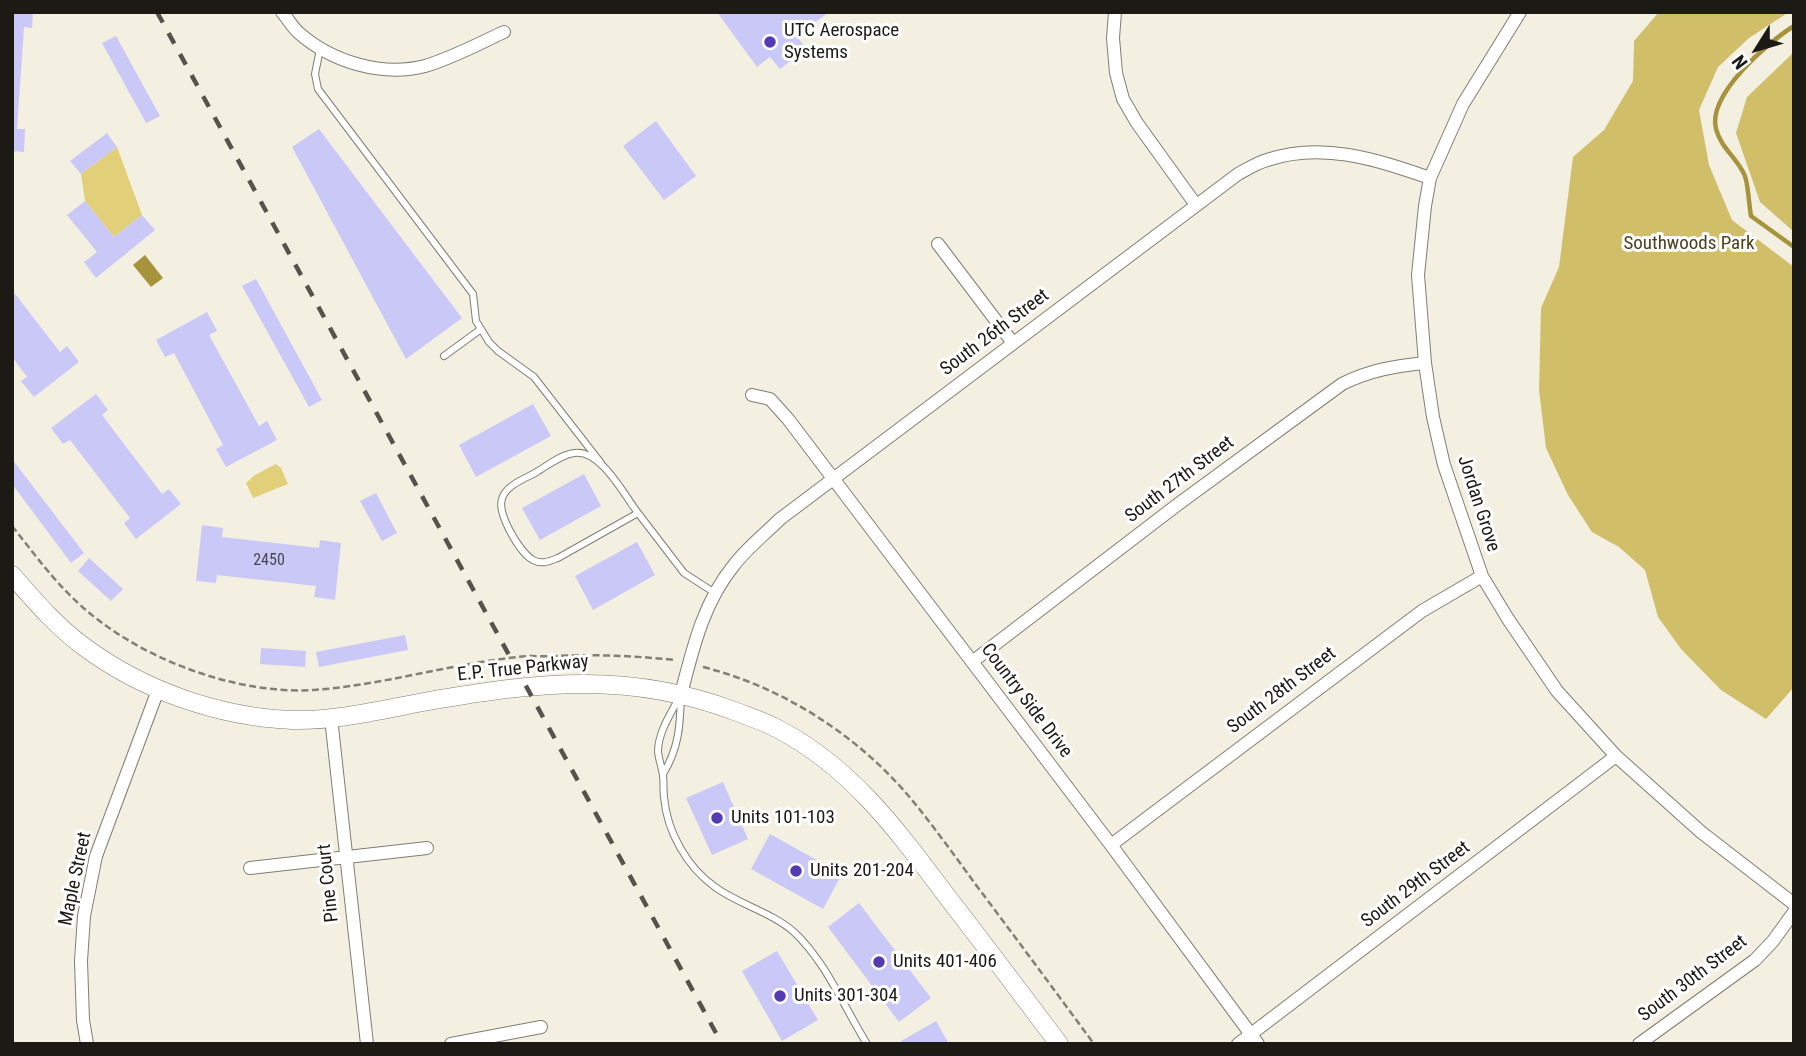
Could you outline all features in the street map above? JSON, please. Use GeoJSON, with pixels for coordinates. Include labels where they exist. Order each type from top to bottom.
{"type":"FeatureCollection","features":[{"type":"Feature","properties":{"kind":"main road","name":"E.P. True Parkway"},"geometry":{"type":"LineString","coordinates":[[12,576],[54,622],[111,666],[158,690],[211,707],[251,716],[293,720],[331,718],[494,690],[562,683],[630,685],[681,694],[775,727],[820,755],[856,785],[896,829],[1059,1044]]}},
{"type":"Feature","properties":{"kind":"street"},"geometry":{"type":"LineString","coordinates":[[282,12],[298,33],[333,56],[374,68],[394,70],[423,66],[451,57],[504,32]]}},
{"type":"Feature","properties":{"kind":"street"},"geometry":{"type":"LineString","coordinates":[[1115,12],[1112,38],[1116,73],[1123,99],[1196,205]]}},
{"type":"Feature","properties":{"kind":"street","name":"Jordan Grove"},"geometry":{"type":"LineString","coordinates":[[1520,12],[1463,104],[1430,177],[1425,206],[1418,275],[1425,363],[1444,465],[1482,576],[1558,691],[1616,756],[1701,832],[1794,904]]}},
{"type":"Feature","properties":{"kind":"street","name":"South 26th Street"},"geometry":{"type":"LineString","coordinates":[[681,694],[695,636],[715,593],[734,564],[780,519],[1238,174],[1268,160],[1332,151],[1379,160],[1430,177]]}},
{"type":"Feature","properties":{"kind":"street"},"geometry":{"type":"LineString","coordinates":[[938,244],[1013,343]]}},
{"type":"Feature","properties":{"kind":"street","name":"South 27th Street"},"geometry":{"type":"LineString","coordinates":[[972,662],[1177,505],[1342,384],[1363,373],[1425,363]]}},
{"type":"Feature","properties":{"kind":"street","name":"Country Side Drive"},"geometry":{"type":"LineString","coordinates":[[752,395],[770,399],[1111,845],[1254,1039]]}},
{"type":"Feature","properties":{"kind":"street","name":"South 28th Street"},"geometry":{"type":"LineString","coordinates":[[1111,845],[1422,611],[1482,576]]}},
{"type":"Feature","properties":{"kind":"street","name":"Maple Street"},"geometry":{"type":"LineString","coordinates":[[87,1044],[81,984],[84,916],[96,856],[158,690]]}},
{"type":"Feature","properties":{"kind":"street","name":"Pine Court"},"geometry":{"type":"LineString","coordinates":[[331,718],[367,1044]]}},
{"type":"Feature","properties":{"kind":"street","name":"South 29th Street"},"geometry":{"type":"LineString","coordinates":[[1238,1044],[1254,1039],[1616,756]]}},
{"type":"Feature","properties":{"kind":"street"},"geometry":{"type":"LineString","coordinates":[[250,868],[427,848]]}},
{"type":"Feature","properties":{"kind":"street","name":"South 30th Street"},"geometry":{"type":"LineString","coordinates":[[1639,1044],[1755,960],[1794,912]]}},
{"type":"Feature","properties":{"kind":"street"},"geometry":{"type":"LineString","coordinates":[[451,1044],[541,1027]]}},
{"type":"Feature","properties":{"kind":"lane"},"geometry":{"type":"LineString","coordinates":[[321,48],[315,74],[318,89],[472,294],[476,321],[481,329],[498,351],[534,377],[684,573],[715,593]]}},
{"type":"Feature","properties":{"kind":"lane"},"geometry":{"type":"LineString","coordinates":[[444,356],[481,329]]}},
{"type":"Feature","properties":{"kind":"lane"},"geometry":{"type":"LineString","coordinates":[[601,463],[590,455],[572,453],[506,491],[501,507],[504,519],[518,545],[535,561],[547,562],[638,513]]}},
{"type":"Feature","properties":{"kind":"lane"},"geometry":{"type":"LineString","coordinates":[[663,774],[674,756],[680,729],[681,694]]}},
{"type":"Feature","properties":{"kind":"lane"},"geometry":{"type":"LineString","coordinates":[[681,694],[664,725],[658,750],[667,816],[673,834],[697,871],[714,886],[774,918],[810,949],[867,1044]]}},
{"type":"Feature","properties":{"kind":"path"},"geometry":{"type":"LineString","coordinates":[[12,526],[56,582],[109,629],[145,649],[200,673],[242,684],[311,690],[520,656],[597,654],[678,660]]}},
{"type":"Feature","properties":{"kind":"shaded area"},"geometry":{"type":"Polygon","coordinates":[[[117,147],[142,215],[114,237],[85,201],[81,174],[117,147]]]}},
{"type":"Feature","properties":{"kind":"shaded area"},"geometry":{"type":"Polygon","coordinates":[[[145,255],[163,278],[151,287],[133,265],[145,255]]]}},
{"type":"Feature","properties":{"kind":"shaded area"},"geometry":{"type":"Polygon","coordinates":[[[276,464],[281,468],[288,484],[253,498],[246,483],[276,464]]]}},
{"type":"Feature","properties":{"kind":"green space","name":"Southwoods Park"},"geometry":{"type":"Polygon","coordinates":[[[1659,12],[1789,12],[1749,38],[1718,67],[1699,110],[1709,165],[1732,220],[1794,267],[1794,687],[1766,719],[1721,690],[1681,649],[1658,617],[1645,570],[1619,547],[1592,532],[1568,495],[1546,448],[1539,390],[1541,308],[1559,267],[1573,157],[1604,130],[1633,81],[1634,41],[1659,12]]]}},
{"type":"Feature","properties":{"kind":"green space"},"geometry":{"type":"Polygon","coordinates":[[[1794,52],[1794,232],[1760,202],[1736,133],[1747,97],[1794,52]]]}},
{"type":"Feature","properties":{"kind":"building"},"geometry":{"type":"Polygon","coordinates":[[[12,12],[33,12],[32,28],[24,27],[17,129],[25,129],[24,152],[12,151],[12,12]]]}},
{"type":"Feature","properties":{"kind":"building","name":"UTC Aerospace Systems"},"geometry":{"type":"Polygon","coordinates":[[[717,12],[829,12],[797,36],[806,49],[780,69],[770,57],[757,67],[717,12]]]}},
{"type":"Feature","properties":{"kind":"building"},"geometry":{"type":"Polygon","coordinates":[[[116,36],[160,116],[146,123],[102,43],[116,36]]]}},
{"type":"Feature","properties":{"kind":"building"},"geometry":{"type":"Polygon","coordinates":[[[656,121],[696,176],[664,200],[623,146],[656,121]]]}},
{"type":"Feature","properties":{"kind":"building"},"geometry":{"type":"Polygon","coordinates":[[[319,129],[462,318],[406,359],[292,147],[319,129]]]}},
{"type":"Feature","properties":{"kind":"building"},"geometry":{"type":"Polygon","coordinates":[[[107,133],[117,147],[81,174],[70,161],[107,133]]]}},
{"type":"Feature","properties":{"kind":"building"},"geometry":{"type":"Polygon","coordinates":[[[85,201],[114,237],[142,215],[155,230],[96,278],[84,262],[97,252],[67,215],[85,201]]]}},
{"type":"Feature","properties":{"kind":"building"},"geometry":{"type":"Polygon","coordinates":[[[256,279],[322,400],[309,407],[242,286],[256,279]]]}},
{"type":"Feature","properties":{"kind":"building"},"geometry":{"type":"Polygon","coordinates":[[[12,290],[60,352],[67,346],[79,362],[34,397],[21,381],[27,377],[12,357],[12,290]]]}},
{"type":"Feature","properties":{"kind":"building"},"geometry":{"type":"Polygon","coordinates":[[[207,312],[217,331],[209,335],[259,426],[267,421],[277,440],[226,467],[216,449],[223,445],[174,353],[165,357],[156,340],[207,312]]]}},
{"type":"Feature","properties":{"kind":"building"},"geometry":{"type":"Polygon","coordinates":[[[96,394],[108,410],[102,415],[162,494],[169,489],[181,504],[136,539],[124,523],[130,518],[70,440],[63,444],[51,428],[96,394]]]}},
{"type":"Feature","properties":{"kind":"building"},"geometry":{"type":"Polygon","coordinates":[[[533,404],[551,436],[476,477],[459,445],[533,404]]]}},
{"type":"Feature","properties":{"kind":"building"},"geometry":{"type":"Polygon","coordinates":[[[12,459],[84,553],[71,563],[12,484],[12,459]]]}},
{"type":"Feature","properties":{"kind":"building"},"geometry":{"type":"Polygon","coordinates":[[[584,474],[601,506],[540,540],[522,508],[584,474]]]}},
{"type":"Feature","properties":{"kind":"building"},"geometry":{"type":"Polygon","coordinates":[[[376,493],[397,533],[382,541],[360,501],[376,493]]]}},
{"type":"Feature","properties":{"kind":"building"},"geometry":{"type":"Polygon","coordinates":[[[202,525],[223,528],[222,537],[319,548],[320,540],[341,543],[335,600],[314,597],[316,586],[217,575],[216,583],[196,581],[202,525]]]}},
{"type":"Feature","properties":{"kind":"building"},"geometry":{"type":"Polygon","coordinates":[[[637,542],[655,575],[593,610],[575,576],[637,542]]]}},
{"type":"Feature","properties":{"kind":"building"},"geometry":{"type":"Polygon","coordinates":[[[89,558],[123,589],[111,601],[78,571],[89,558]]]}},
{"type":"Feature","properties":{"kind":"building"},"geometry":{"type":"Polygon","coordinates":[[[405,635],[408,650],[319,667],[316,652],[405,635]]]}},
{"type":"Feature","properties":{"kind":"building"},"geometry":{"type":"Polygon","coordinates":[[[261,648],[306,651],[305,667],[260,664],[261,648]]]}},
{"type":"Feature","properties":{"kind":"building","name":"Units 101-103"},"geometry":{"type":"Polygon","coordinates":[[[723,782],[748,839],[712,855],[686,798],[723,782]]]}},
{"type":"Feature","properties":{"kind":"building","name":"Units 201-204"},"geometry":{"type":"Polygon","coordinates":[[[770,834],[842,874],[823,909],[751,869],[770,834]]]}},
{"type":"Feature","properties":{"kind":"building","name":"Units 401-406"},"geometry":{"type":"Polygon","coordinates":[[[859,903],[931,998],[899,1022],[828,927],[859,903]]]}},
{"type":"Feature","properties":{"kind":"building","name":"Units 301-304"},"geometry":{"type":"Polygon","coordinates":[[[777,951],[818,1020],[782,1041],[742,971],[777,951]]]}},
{"type":"Feature","properties":{"kind":"building"},"geometry":{"type":"Polygon","coordinates":[[[936,1021],[949,1044],[903,1044],[901,1041],[936,1021]]]}},
{"type":"Feature","properties":{"kind":"waterway"},"geometry":{"type":"LineString","coordinates":[[1794,26],[1742,71],[1721,101],[1716,115],[1718,136],[1745,177],[1751,216],[1794,247]]}},
{"type":"Feature","properties":{"kind":"railway"},"geometry":{"type":"LineString","coordinates":[[157,12],[722,1044]]}},
{"type":"Feature","properties":{"kind":"place","name":"UTC Aerospace Systems"},"geometry":{"type":"Point","coordinates":[770,42]}},
{"type":"Feature","properties":{"kind":"place","name":"Units 101-103"},"geometry":{"type":"Point","coordinates":[717,818]}},
{"type":"Feature","properties":{"kind":"place","name":"Units 201-204"},"geometry":{"type":"Point","coordinates":[796,871]}},
{"type":"Feature","properties":{"kind":"place","name":"Units 401-406"},"geometry":{"type":"Point","coordinates":[879,962]}},
{"type":"Feature","properties":{"kind":"place","name":"Units 301-304"},"geometry":{"type":"Point","coordinates":[780,996]}}]}
